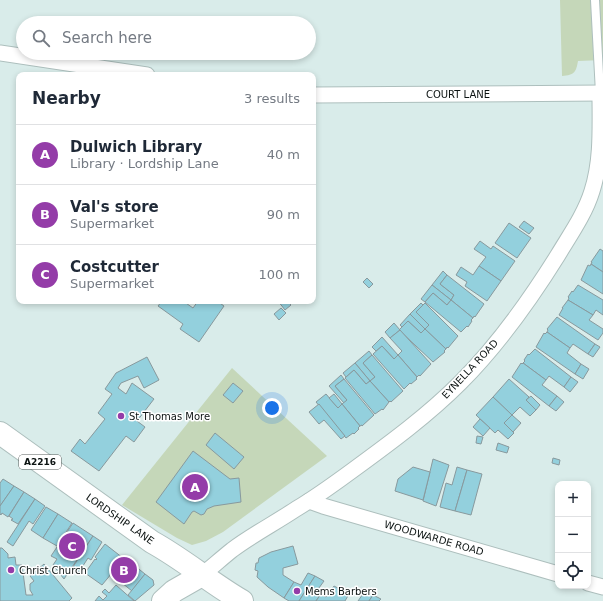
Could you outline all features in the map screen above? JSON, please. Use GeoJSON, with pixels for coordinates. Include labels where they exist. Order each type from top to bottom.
{"type":"FeatureCollection","features":[{"type":"Feature","properties":{"kind":"main road","name":"LORDSHIP LANE"},"geometry":{"type":"LineString","coordinates":[[0,433],[152,542],[242,601]]}},
{"type":"Feature","properties":{"kind":"main road"},"geometry":{"type":"LineString","coordinates":[[163,601],[174,591],[202,575]]}},
{"type":"Feature","properties":{"kind":"street"},"geometry":{"type":"LineString","coordinates":[[0,54],[16,56]]}},
{"type":"Feature","properties":{"kind":"street"},"geometry":{"type":"LineString","coordinates":[[42,60],[126,72]]}},
{"type":"Feature","properties":{"kind":"street","name":"COURT LANE"},"geometry":{"type":"LineString","coordinates":[[316,95],[601,93]]}},
{"type":"Feature","properties":{"kind":"street","name":"EYNELLA ROAD"},"geometry":{"type":"LineString","coordinates":[[202,575],[232,550],[261,530],[310,501],[388,444],[441,401],[480,361],[522,309],[548,271],[576,226],[593,190],[600,144],[601,93]]}},
{"type":"Feature","properties":{"kind":"street","name":"WOODWARDE ROAD"},"geometry":{"type":"LineString","coordinates":[[310,501],[555,573]]}},
{"type":"Feature","properties":{"kind":"street"},"geometry":{"type":"LineString","coordinates":[[591,584],[603,587]]}},
{"type":"Feature","properties":{"kind":"lane"},"geometry":{"type":"LineString","coordinates":[[596,0],[601,93]]}},
{"type":"Feature","properties":{"kind":"green space"},"geometry":{"type":"Polygon","coordinates":[[[560,0],[603,0],[603,60],[578,61],[572,74],[562,76],[560,0]]]}},
{"type":"Feature","properties":{"kind":"green space"},"geometry":{"type":"Polygon","coordinates":[[[232,368],[327,456],[223,532],[206,541],[192,545],[177,538],[122,505],[232,368]]]}},
{"type":"Feature","properties":{"kind":"building"},"geometry":{"type":"Polygon","coordinates":[[[524,221],[534,228],[529,234],[519,227],[524,221]]]}},
{"type":"Feature","properties":{"kind":"building"},"geometry":{"type":"Polygon","coordinates":[[[509,223],[531,238],[517,258],[495,243],[509,223]]]}},
{"type":"Feature","properties":{"kind":"building"},"geometry":{"type":"Polygon","coordinates":[[[480,241],[491,249],[493,246],[515,261],[501,281],[479,266],[486,257],[474,249],[480,241]]]}},
{"type":"Feature","properties":{"kind":"building"},"geometry":{"type":"Polygon","coordinates":[[[600,249],[603,251],[603,272],[591,264],[600,249]]]}},
{"type":"Feature","properties":{"kind":"building"},"geometry":{"type":"Polygon","coordinates":[[[591,264],[603,272],[603,294],[581,280],[588,265],[590,266],[591,264]]]}},
{"type":"Feature","properties":{"kind":"building"},"geometry":{"type":"Polygon","coordinates":[[[479,266],[501,281],[487,301],[465,286],[467,282],[456,275],[461,267],[473,275],[479,266]]]}},
{"type":"Feature","properties":{"kind":"building"},"geometry":{"type":"Polygon","coordinates":[[[443,271],[447,275],[440,284],[454,295],[451,300],[432,285],[443,271]]]}},
{"type":"Feature","properties":{"kind":"building"},"geometry":{"type":"Polygon","coordinates":[[[447,275],[484,304],[475,317],[474,316],[473,318],[451,300],[454,295],[440,284],[447,275]]]}},
{"type":"Feature","properties":{"kind":"building"},"geometry":{"type":"Polygon","coordinates":[[[367,278],[373,284],[369,288],[363,282],[367,278]]]}},
{"type":"Feature","properties":{"kind":"building"},"geometry":{"type":"Polygon","coordinates":[[[432,285],[451,300],[447,305],[433,293],[425,302],[421,299],[432,285]]]}},
{"type":"Feature","properties":{"kind":"building"},"geometry":{"type":"Polygon","coordinates":[[[578,285],[603,300],[603,315],[596,310],[593,315],[568,300],[568,297],[572,291],[573,292],[578,285]]]}},
{"type":"Feature","properties":{"kind":"building"},"geometry":{"type":"Polygon","coordinates":[[[433,293],[447,305],[451,300],[473,318],[468,327],[467,326],[461,332],[425,302],[433,293]]]}},
{"type":"Feature","properties":{"kind":"building"},"geometry":{"type":"Polygon","coordinates":[[[568,300],[593,315],[589,320],[603,329],[603,333],[598,340],[559,315],[568,300]]]}},
{"type":"Feature","properties":{"kind":"building"},"geometry":{"type":"Polygon","coordinates":[[[421,303],[423,305],[416,312],[429,325],[425,329],[410,314],[421,303]]]}},
{"type":"Feature","properties":{"kind":"building"},"geometry":{"type":"Polygon","coordinates":[[[425,303],[458,336],[446,349],[425,329],[429,325],[416,312],[425,303]]]}},
{"type":"Feature","properties":{"kind":"building"},"geometry":{"type":"Polygon","coordinates":[[[160,304],[187,304],[193,308],[196,304],[221,304],[224,306],[199,342],[180,329],[183,324],[158,306],[160,304]]]}},
{"type":"Feature","properties":{"kind":"building"},"geometry":{"type":"Polygon","coordinates":[[[280,304],[291,305],[285,310],[280,304]]]}},
{"type":"Feature","properties":{"kind":"building"},"geometry":{"type":"Polygon","coordinates":[[[281,308],[286,313],[279,320],[274,314],[281,308]]]}},
{"type":"Feature","properties":{"kind":"building"},"geometry":{"type":"Polygon","coordinates":[[[410,314],[425,329],[421,333],[408,321],[402,327],[400,325],[410,314]]]}},
{"type":"Feature","properties":{"kind":"building"},"geometry":{"type":"Polygon","coordinates":[[[557,317],[595,344],[588,354],[573,344],[570,348],[547,332],[547,329],[557,317]]]}},
{"type":"Feature","properties":{"kind":"building"},"geometry":{"type":"Polygon","coordinates":[[[408,321],[421,333],[425,329],[446,349],[444,351],[445,352],[433,362],[399,330],[408,321]]]}},
{"type":"Feature","properties":{"kind":"building"},"geometry":{"type":"Polygon","coordinates":[[[394,323],[400,330],[390,338],[385,332],[394,323]]]}},
{"type":"Feature","properties":{"kind":"building"},"geometry":{"type":"Polygon","coordinates":[[[400,330],[431,364],[420,376],[419,375],[417,377],[398,355],[402,351],[390,338],[400,330]]]}},
{"type":"Feature","properties":{"kind":"building"},"geometry":{"type":"Polygon","coordinates":[[[547,332],[570,348],[567,353],[581,364],[575,374],[536,347],[544,333],[545,334],[547,332]]]}},
{"type":"Feature","properties":{"kind":"building"},"geometry":{"type":"Polygon","coordinates":[[[382,337],[398,355],[394,359],[382,346],[376,351],[372,347],[382,337]]]}},
{"type":"Feature","properties":{"kind":"building"},"geometry":{"type":"Polygon","coordinates":[[[595,344],[600,347],[593,357],[588,354],[595,344]]]}},
{"type":"Feature","properties":{"kind":"building"},"geometry":{"type":"Polygon","coordinates":[[[382,346],[394,359],[398,355],[417,377],[417,379],[404,389],[373,354],[382,346]]]}},
{"type":"Feature","properties":{"kind":"building"},"geometry":{"type":"Polygon","coordinates":[[[535,349],[571,377],[564,387],[549,376],[546,380],[523,363],[528,354],[529,355],[535,349]]]}},
{"type":"Feature","properties":{"kind":"building"},"geometry":{"type":"Polygon","coordinates":[[[369,351],[372,355],[363,363],[375,377],[370,381],[355,363],[369,351]]]}},
{"type":"Feature","properties":{"kind":"building"},"geometry":{"type":"Polygon","coordinates":[[[372,355],[403,391],[391,402],[389,402],[370,381],[375,377],[363,363],[372,355]]]}},
{"type":"Feature","properties":{"kind":"building","name":"St Thomas More"},"geometry":{"type":"Polygon","coordinates":[[[147,357],[159,380],[144,388],[138,376],[121,383],[118,388],[126,394],[132,383],[154,399],[137,421],[145,427],[134,442],[126,436],[99,471],[71,451],[80,439],[85,444],[105,419],[98,413],[112,394],[105,389],[116,373],[147,357]]]}},
{"type":"Feature","properties":{"kind":"building"},"geometry":{"type":"Polygon","coordinates":[[[355,363],[370,381],[366,384],[354,370],[346,377],[343,373],[355,363]]]}},
{"type":"Feature","properties":{"kind":"building"},"geometry":{"type":"Polygon","coordinates":[[[521,363],[546,380],[542,385],[557,396],[549,406],[512,377],[521,363]]]}},
{"type":"Feature","properties":{"kind":"building"},"geometry":{"type":"Polygon","coordinates":[[[581,364],[589,369],[583,379],[575,374],[581,364]]]}},
{"type":"Feature","properties":{"kind":"building"},"geometry":{"type":"Polygon","coordinates":[[[354,370],[366,384],[370,381],[389,402],[383,410],[382,409],[375,414],[345,378],[354,370]]]}},
{"type":"Feature","properties":{"kind":"building"},"geometry":{"type":"Polygon","coordinates":[[[341,375],[344,379],[335,386],[347,400],[344,403],[329,386],[341,375]]]}},
{"type":"Feature","properties":{"kind":"building"},"geometry":{"type":"Polygon","coordinates":[[[571,377],[578,382],[570,392],[564,387],[571,377]]]}},
{"type":"Feature","properties":{"kind":"building"},"geometry":{"type":"Polygon","coordinates":[[[344,379],[374,415],[362,426],[360,426],[342,404],[347,400],[335,386],[344,379]]]}},
{"type":"Feature","properties":{"kind":"building"},"geometry":{"type":"Polygon","coordinates":[[[509,379],[529,397],[526,400],[536,410],[530,416],[520,407],[512,415],[493,397],[509,379]]]}},
{"type":"Feature","properties":{"kind":"building"},"geometry":{"type":"Polygon","coordinates":[[[233,383],[243,391],[233,403],[223,395],[233,383]]]}},
{"type":"Feature","properties":{"kind":"building"},"geometry":{"type":"Polygon","coordinates":[[[326,394],[338,408],[342,404],[360,426],[354,434],[353,433],[346,438],[316,402],[326,394]]]}},
{"type":"Feature","properties":{"kind":"building"},"geometry":{"type":"Polygon","coordinates":[[[334,394],[342,404],[338,408],[329,398],[334,394]]]}},
{"type":"Feature","properties":{"kind":"building"},"geometry":{"type":"Polygon","coordinates":[[[531,396],[540,405],[536,410],[526,400],[531,396]]]}},
{"type":"Feature","properties":{"kind":"building"},"geometry":{"type":"Polygon","coordinates":[[[557,396],[564,402],[556,411],[549,406],[557,396]]]}},
{"type":"Feature","properties":{"kind":"building"},"geometry":{"type":"Polygon","coordinates":[[[493,397],[512,415],[504,423],[514,433],[508,439],[498,430],[495,433],[476,415],[493,397]]]}},
{"type":"Feature","properties":{"kind":"building"},"geometry":{"type":"Polygon","coordinates":[[[319,404],[345,436],[341,439],[324,420],[319,424],[309,412],[319,404]]]}},
{"type":"Feature","properties":{"kind":"building"},"geometry":{"type":"Polygon","coordinates":[[[512,415],[521,423],[513,432],[504,423],[512,415]]]}},
{"type":"Feature","properties":{"kind":"building"},"geometry":{"type":"Polygon","coordinates":[[[480,419],[490,428],[483,436],[473,427],[480,419]]]}},
{"type":"Feature","properties":{"kind":"building"},"geometry":{"type":"Polygon","coordinates":[[[215,433],[244,457],[234,469],[206,445],[215,433]]]}},
{"type":"Feature","properties":{"kind":"building"},"geometry":{"type":"Polygon","coordinates":[[[477,436],[483,437],[481,444],[476,443],[477,436]]]}},
{"type":"Feature","properties":{"kind":"building"},"geometry":{"type":"Polygon","coordinates":[[[498,443],[509,447],[507,453],[496,450],[498,443]]]}},
{"type":"Feature","properties":{"kind":"building"},"geometry":{"type":"Polygon","coordinates":[[[193,451],[230,479],[239,478],[241,502],[214,506],[207,509],[204,514],[201,515],[194,511],[184,524],[156,502],[193,451]]]}},
{"type":"Feature","properties":{"kind":"building"},"geometry":{"type":"Polygon","coordinates":[[[553,458],[560,460],[559,465],[552,463],[553,458]]]}},
{"type":"Feature","properties":{"kind":"building"},"geometry":{"type":"Polygon","coordinates":[[[433,459],[449,465],[436,506],[423,501],[433,459]]]}},
{"type":"Feature","properties":{"kind":"building"},"geometry":{"type":"Polygon","coordinates":[[[413,467],[430,472],[423,500],[395,491],[398,479],[413,467]]]}},
{"type":"Feature","properties":{"kind":"building"},"geometry":{"type":"Polygon","coordinates":[[[457,467],[467,470],[455,511],[440,507],[446,483],[452,485],[457,467]]]}},
{"type":"Feature","properties":{"kind":"building"},"geometry":{"type":"Polygon","coordinates":[[[467,470],[482,474],[471,515],[455,511],[467,470]]]}},
{"type":"Feature","properties":{"kind":"building"},"geometry":{"type":"Polygon","coordinates":[[[3,479],[14,486],[0,506],[0,483],[3,479]]]}},
{"type":"Feature","properties":{"kind":"building"},"geometry":{"type":"Polygon","coordinates":[[[14,486],[24,492],[8,517],[2,513],[1,515],[0,506],[14,486]]]}},
{"type":"Feature","properties":{"kind":"building"},"geometry":{"type":"Polygon","coordinates":[[[24,492],[35,499],[18,524],[11,520],[13,519],[9,516],[24,492]]]}},
{"type":"Feature","properties":{"kind":"building"},"geometry":{"type":"Polygon","coordinates":[[[35,499],[45,506],[33,524],[29,521],[13,546],[7,542],[35,499]]]}},
{"type":"Feature","properties":{"kind":"building"},"geometry":{"type":"Polygon","coordinates":[[[46,507],[58,514],[43,538],[31,530],[46,507]]]}},
{"type":"Feature","properties":{"kind":"building"},"geometry":{"type":"Polygon","coordinates":[[[58,514],[72,523],[57,546],[43,538],[58,514]]]}},
{"type":"Feature","properties":{"kind":"building"},"geometry":{"type":"Polygon","coordinates":[[[73,523],[93,536],[64,579],[53,565],[57,559],[51,556],[73,523]]]}},
{"type":"Feature","properties":{"kind":"building"},"geometry":{"type":"Polygon","coordinates":[[[93,536],[102,542],[91,560],[88,558],[79,572],[74,569],[71,575],[69,573],[93,536]]]}},
{"type":"Feature","properties":{"kind":"building"},"geometry":{"type":"Polygon","coordinates":[[[105,544],[123,558],[113,571],[112,570],[112,573],[102,585],[85,573],[95,559],[97,559],[95,557],[105,544]]]}},
{"type":"Feature","properties":{"kind":"building"},"geometry":{"type":"Polygon","coordinates":[[[293,546],[298,564],[283,568],[283,575],[294,582],[284,598],[257,577],[258,571],[255,570],[256,563],[258,563],[259,558],[271,552],[293,546]]]}},
{"type":"Feature","properties":{"kind":"building","name":"Christ Church"},"geometry":{"type":"Polygon","coordinates":[[[0,548],[8,554],[8,558],[15,557],[16,565],[22,565],[26,595],[33,595],[30,590],[30,584],[34,581],[30,576],[44,564],[72,598],[69,601],[0,601],[0,548]]]}},
{"type":"Feature","properties":{"kind":"building"},"geometry":{"type":"Polygon","coordinates":[[[125,558],[135,566],[122,583],[112,575],[125,558]]]}},
{"type":"Feature","properties":{"kind":"building"},"geometry":{"type":"Polygon","coordinates":[[[135,566],[145,574],[132,591],[122,583],[135,566]]]}},
{"type":"Feature","properties":{"kind":"building","name":"Mems Barbers"},"geometry":{"type":"Polygon","coordinates":[[[308,573],[315,576],[299,601],[289,601],[284,598],[294,582],[301,585],[308,573]]]}},
{"type":"Feature","properties":{"kind":"building"},"geometry":{"type":"Polygon","coordinates":[[[145,574],[153,580],[154,585],[135,601],[128,595],[145,574]]]}},
{"type":"Feature","properties":{"kind":"building"},"geometry":{"type":"Polygon","coordinates":[[[315,576],[324,581],[316,592],[320,595],[316,601],[299,601],[315,576]]]}},
{"type":"Feature","properties":{"kind":"building"},"geometry":{"type":"Polygon","coordinates":[[[116,585],[134,601],[95,601],[99,596],[103,600],[107,596],[102,592],[105,589],[109,593],[116,585]]]}},
{"type":"Feature","properties":{"kind":"building"},"geometry":{"type":"Polygon","coordinates":[[[334,586],[349,594],[345,601],[316,601],[321,594],[326,597],[334,586]]]}},
{"type":"Feature","properties":{"kind":"building"},"geometry":{"type":"Polygon","coordinates":[[[365,591],[373,595],[369,601],[358,601],[365,591]]]}},
{"type":"Feature","properties":{"kind":"building"},"geometry":{"type":"Polygon","coordinates":[[[373,595],[381,599],[379,601],[369,601],[373,595]]]}},
{"type":"Feature","properties":{"kind":"place","name":"St Thomas More"},"geometry":{"type":"Point","coordinates":[121,416]}},
{"type":"Feature","properties":{"kind":"place","name":"Dulwich Library"},"geometry":{"type":"Point","coordinates":[195,487]}},
{"type":"Feature","properties":{"kind":"place","name":"Costcutter"},"geometry":{"type":"Point","coordinates":[72,546]}},
{"type":"Feature","properties":{"kind":"place","name":"Christ Church"},"geometry":{"type":"Point","coordinates":[11,570]}},
{"type":"Feature","properties":{"kind":"place","name":"Val's store"},"geometry":{"type":"Point","coordinates":[124,570]}},
{"type":"Feature","properties":{"kind":"place","name":"Mems Barbers"},"geometry":{"type":"Point","coordinates":[297,591]}}]}
